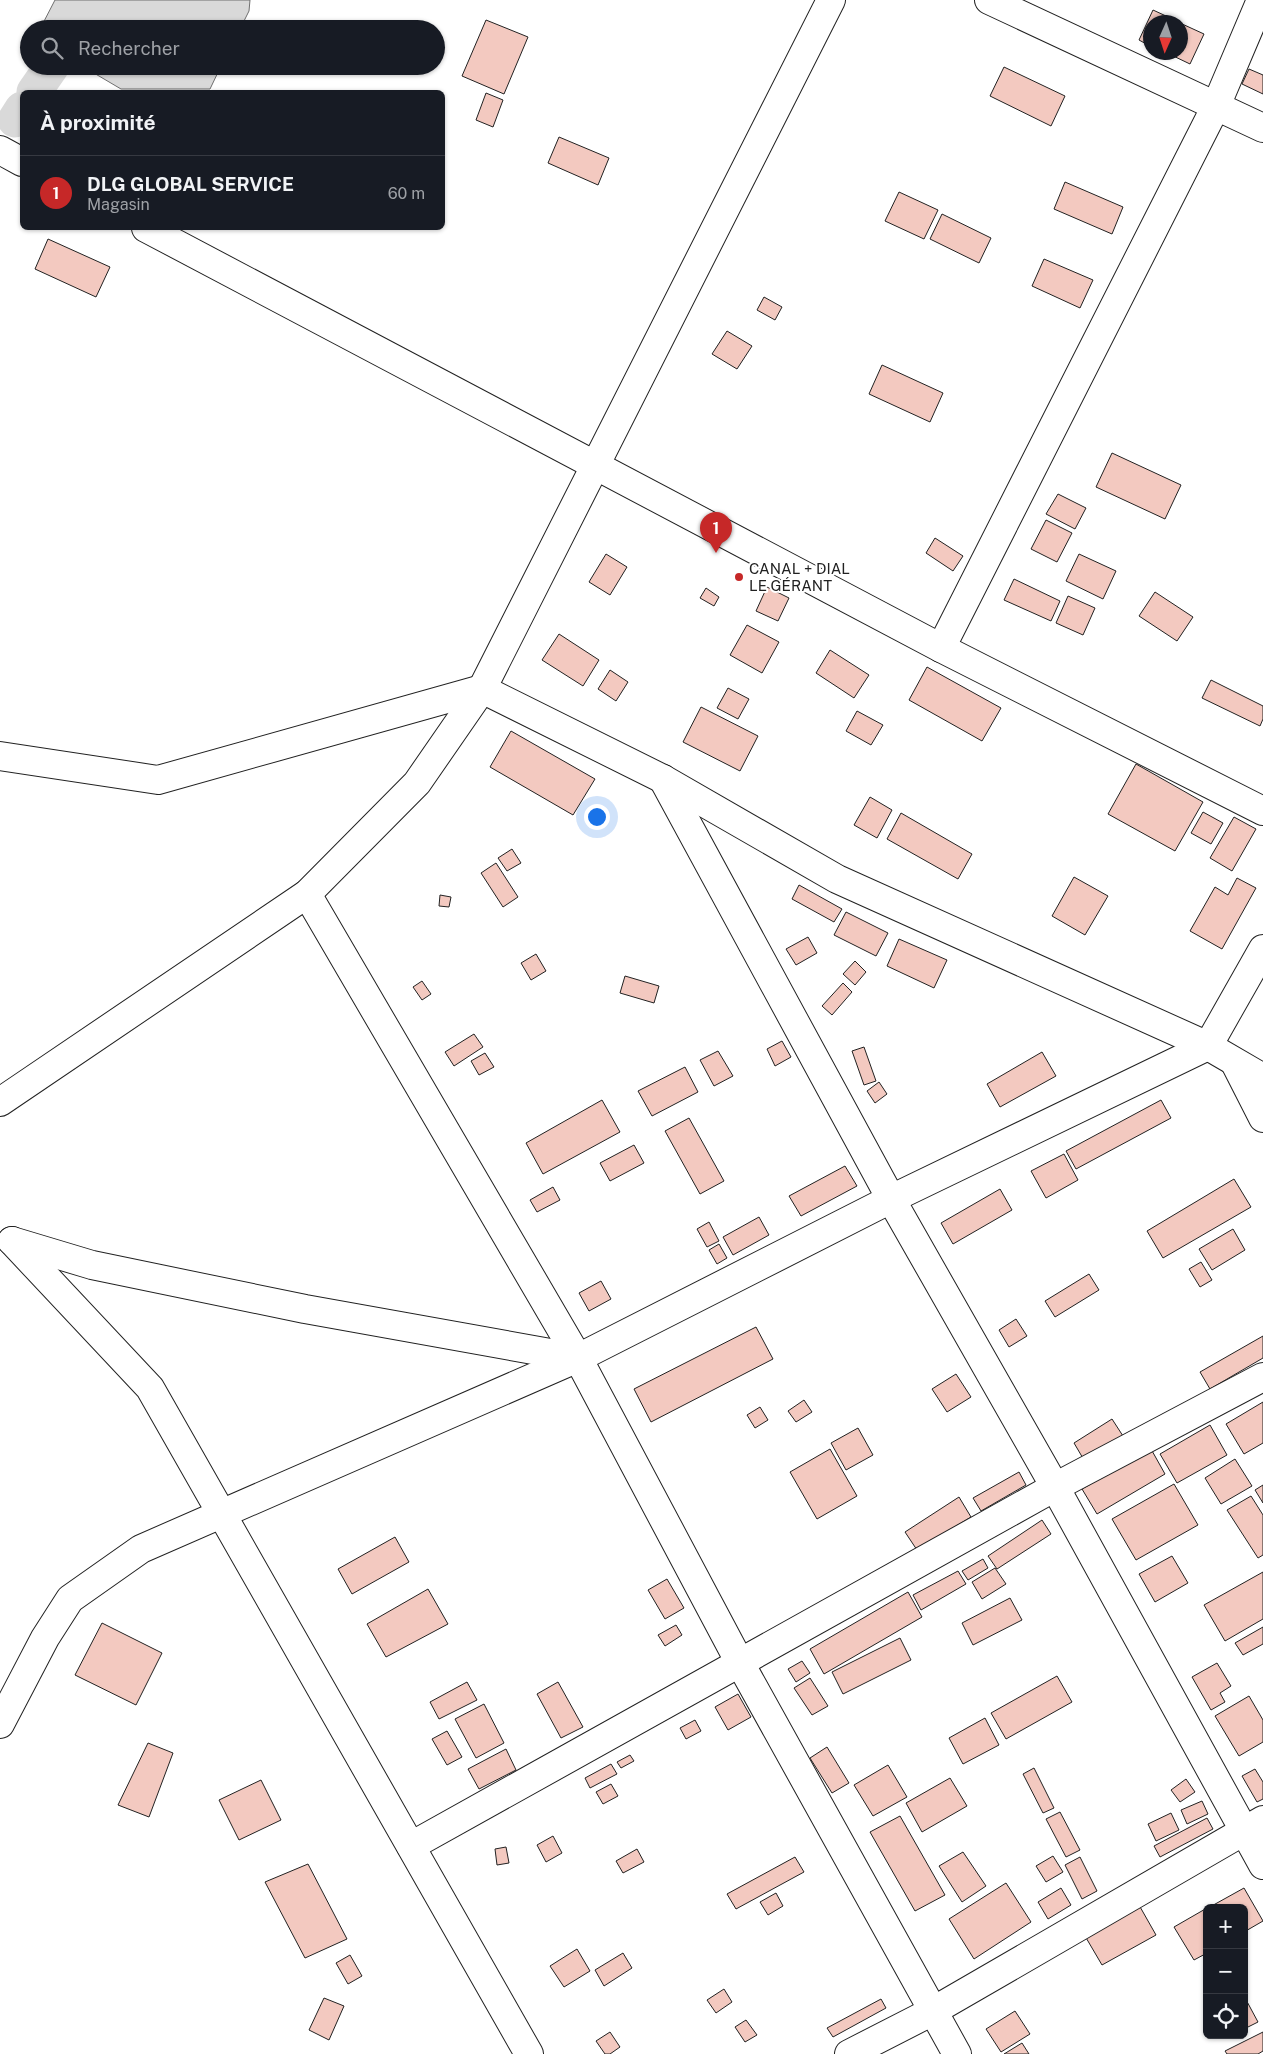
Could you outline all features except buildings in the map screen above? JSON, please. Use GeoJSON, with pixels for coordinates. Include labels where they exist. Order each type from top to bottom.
{"type":"FeatureCollection","features":[{"type":"Feature","properties":{"kind":"street"},"geometry":{"type":"LineString","coordinates":[[0,1102],[307,894],[417,782],[482,689],[831,0]]}},
{"type":"Feature","properties":{"kind":"street"},"geometry":{"type":"LineString","coordinates":[[989,0],[1263,128]]}},
{"type":"Feature","properties":{"kind":"street"},"geometry":{"type":"LineString","coordinates":[[941,648],[1216,106],[1261,0]]}},
{"type":"Feature","properties":{"kind":"street"},"geometry":{"type":"LineString","coordinates":[[0,150],[20,161]]}},
{"type":"Feature","properties":{"kind":"street"},"geometry":{"type":"LineString","coordinates":[[150,230],[941,648],[1263,811]]}},
{"type":"Feature","properties":{"kind":"street"},"geometry":{"type":"LineString","coordinates":[[0,756],[158,780],[482,689],[663,779],[837,879],[1208,1046],[1235,1064],[1263,1078]]}},
{"type":"Feature","properties":{"kind":"street"},"geometry":{"type":"LineString","coordinates":[[663,779],[891,1199],[1055,1488],[1254,1825],[1263,1865]]}},
{"type":"Feature","properties":{"kind":"street"},"geometry":{"type":"LineString","coordinates":[[307,894],[578,1358],[740,1663],[957,2054]]}},
{"type":"Feature","properties":{"kind":"street"},"geometry":{"type":"LineString","coordinates":[[0,1724],[45,1638],[70,1599],[141,1550],[578,1358],[891,1199],[1208,1046],[1263,948]]}},
{"type":"Feature","properties":{"kind":"street"},"geometry":{"type":"LineString","coordinates":[[1235,1064],[1263,1118]]}},
{"type":"Feature","properties":{"kind":"street"},"geometry":{"type":"LineString","coordinates":[[6,1239],[92,1265],[257,1299],[578,1358]]}},
{"type":"Feature","properties":{"kind":"street"},"geometry":{"type":"LineString","coordinates":[[6,1239],[150,1388],[529,2054]]}},
{"type":"Feature","properties":{"kind":"street"},"geometry":{"type":"LineString","coordinates":[[411,1846],[1055,1488],[1263,1377]]}},
{"type":"Feature","properties":{"kind":"street"},"geometry":{"type":"LineString","coordinates":[[849,2054],[933,2011],[1254,1825]]}},
{"type":"Feature","properties":{"kind":"shaded area"},"geometry":{"type":"Polygon","coordinates":[[[55,0],[250,0],[249,11],[244,20],[45,20],[55,0]]]}},
{"type":"Feature","properties":{"kind":"shaded area"},"geometry":{"type":"Polygon","coordinates":[[[97,75],[217,75],[210,89],[121,89],[97,75]]]}},
{"type":"Feature","properties":{"kind":"waterway"},"geometry":{"type":"LineString","coordinates":[[35,90],[46,75]]}},
{"type":"Feature","properties":{"kind":"waterway"},"geometry":{"type":"LineString","coordinates":[[15,120],[20,112]]}},
{"type":"Feature","properties":{"kind":"place","name":"DLG GLOBAL SERVICE"},"geometry":{"type":"Point","coordinates":[716,553]}},
{"type":"Feature","properties":{"kind":"place","name":"CANAL + DIAL LE GÉRANT"},"geometry":{"type":"Point","coordinates":[739,577]}}]}
